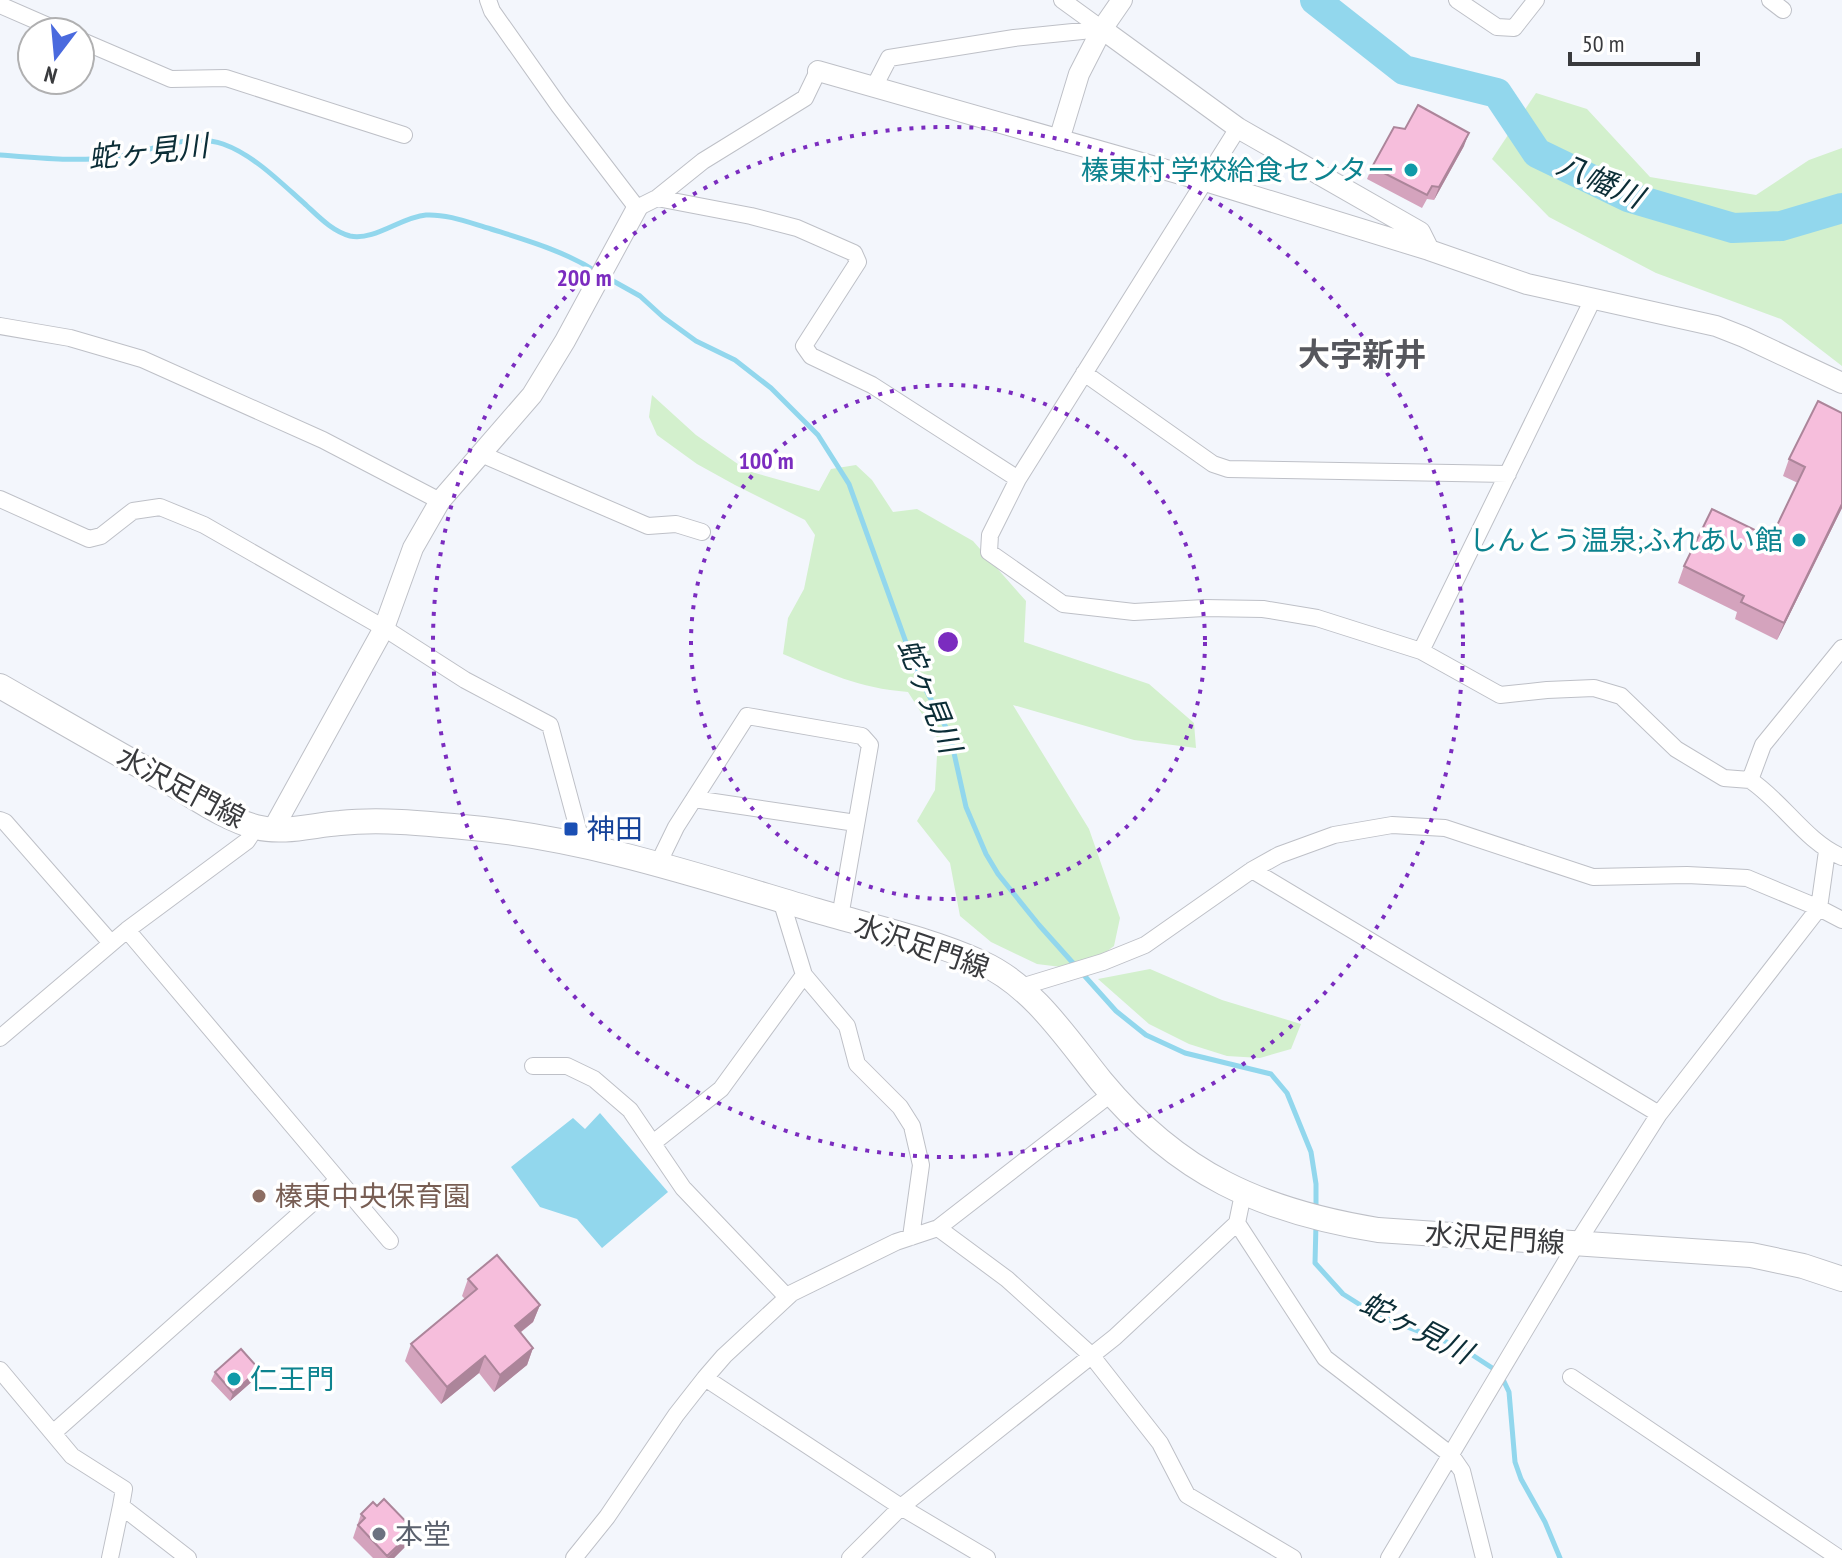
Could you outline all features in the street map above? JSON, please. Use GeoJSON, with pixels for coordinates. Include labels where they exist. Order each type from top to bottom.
{"type":"FeatureCollection","features":[{"type":"Feature","properties":{"kind":"main road","name":"水沢足門線"},"geometry":{"type":"LineString","coordinates":[[0,686],[214,808],[265,828],[343,822],[468,827],[626,855],[840,917],[985,964],[1021,987],[1145,1128],[1209,1176],[1243,1194],[1282,1208],[1328,1222],[1378,1230],[1751,1255],[1803,1266],[1842,1279]]}},
{"type":"Feature","properties":{"kind":"street"},"geometry":{"type":"LineString","coordinates":[[488,0],[492,11],[551,94],[637,208]]}},
{"type":"Feature","properties":{"kind":"street"},"geometry":{"type":"LineString","coordinates":[[1062,0],[1238,128],[1420,232],[1429,250]]}},
{"type":"Feature","properties":{"kind":"street"},"geometry":{"type":"LineString","coordinates":[[1059,140],[1079,74],[1102,29],[1122,0]]}},
{"type":"Feature","properties":{"kind":"street"},"geometry":{"type":"LineString","coordinates":[[1457,0],[1497,27],[1514,28],[1536,0]]}},
{"type":"Feature","properties":{"kind":"street"},"geometry":{"type":"LineString","coordinates":[[0,5],[25,16]]}},
{"type":"Feature","properties":{"kind":"street"},"geometry":{"type":"LineString","coordinates":[[874,87],[889,58],[1014,38],[1102,29]]}},
{"type":"Feature","properties":{"kind":"street"},"geometry":{"type":"LineString","coordinates":[[96,47],[171,79],[226,78],[404,135]]}},
{"type":"Feature","properties":{"kind":"street"},"geometry":{"type":"LineString","coordinates":[[0,1038],[127,930],[265,828],[384,628],[413,548],[440,501],[532,395],[637,208],[657,198],[703,161],[805,98],[818,71],[1205,181],[1429,250],[1527,284],[1716,326],[1842,383]]}},
{"type":"Feature","properties":{"kind":"street"},"geometry":{"type":"LineString","coordinates":[[1238,128],[1018,479],[990,535],[989,552],[1063,604],[1134,612],[1263,609],[1317,618],[1421,651],[1500,695],[1594,688],[1621,696],[1676,749],[1724,778],[1750,780],[1768,792],[1834,854],[1819,908],[1659,1114],[1577,1243],[1389,1558]]}},
{"type":"Feature","properties":{"kind":"street"},"geometry":{"type":"LineString","coordinates":[[657,198],[797,228],[854,253],[858,262],[804,346],[811,356],[872,385],[1018,479]]}},
{"type":"Feature","properties":{"kind":"street"},"geometry":{"type":"LineString","coordinates":[[1421,651],[1593,299]]}},
{"type":"Feature","properties":{"kind":"street"},"geometry":{"type":"LineString","coordinates":[[0,326],[70,338],[142,359],[323,440],[440,501]]}},
{"type":"Feature","properties":{"kind":"street"},"geometry":{"type":"LineString","coordinates":[[1084,373],[1213,464],[1228,469],[1508,474]]}},
{"type":"Feature","properties":{"kind":"street"},"geometry":{"type":"LineString","coordinates":[[481,454],[648,526],[676,524],[702,532]]}},
{"type":"Feature","properties":{"kind":"street"},"geometry":{"type":"LineString","coordinates":[[0,499],[89,539],[101,536],[133,511],[160,507],[204,525],[384,628],[465,680],[550,725],[578,829]]}},
{"type":"Feature","properties":{"kind":"street"},"geometry":{"type":"LineString","coordinates":[[1750,780],[1763,745],[1842,648]]}},
{"type":"Feature","properties":{"kind":"street"},"geometry":{"type":"LineString","coordinates":[[658,864],[676,827],[747,716],[862,736],[870,745],[840,917]]}},
{"type":"Feature","properties":{"kind":"street"},"geometry":{"type":"LineString","coordinates":[[694,799],[856,823]]}},
{"type":"Feature","properties":{"kind":"street"},"geometry":{"type":"LineString","coordinates":[[0,820],[111,943]]}},
{"type":"Feature","properties":{"kind":"street"},"geometry":{"type":"LineString","coordinates":[[1021,987],[1103,962],[1145,945],[1252,870],[1279,855],[1334,835],[1392,825],[1445,828],[1593,877],[1687,875],[1747,878],[1842,920]]}},
{"type":"Feature","properties":{"kind":"street"},"geometry":{"type":"LineString","coordinates":[[1252,870],[1659,1114]]}},
{"type":"Feature","properties":{"kind":"street"},"geometry":{"type":"LineString","coordinates":[[781,900],[804,975],[847,1026],[857,1064],[900,1107],[912,1126],[921,1165],[911,1237]]}},
{"type":"Feature","properties":{"kind":"street"},"geometry":{"type":"LineString","coordinates":[[127,930],[390,1241]]}},
{"type":"Feature","properties":{"kind":"street"},"geometry":{"type":"LineString","coordinates":[[653,1143],[721,1089],[804,975]]}},
{"type":"Feature","properties":{"kind":"street"},"geometry":{"type":"LineString","coordinates":[[533,1066],[567,1066],[594,1079],[630,1110],[683,1188],[787,1297]]}},
{"type":"Feature","properties":{"kind":"street"},"geometry":{"type":"LineString","coordinates":[[574,1558],[607,1517],[705,1378],[787,1297],[911,1237],[938,1228],[1112,1093]]}},
{"type":"Feature","properties":{"kind":"street"},"geometry":{"type":"LineString","coordinates":[[53,1433],[338,1180]]}},
{"type":"Feature","properties":{"kind":"street"},"geometry":{"type":"LineString","coordinates":[[850,1558],[901,1507],[1115,1337],[1237,1223],[1243,1194]]}},
{"type":"Feature","properties":{"kind":"street"},"geometry":{"type":"LineString","coordinates":[[1237,1223],[1325,1358],[1451,1455],[1462,1471],[1484,1558]]}},
{"type":"Feature","properties":{"kind":"street"},"geometry":{"type":"LineString","coordinates":[[938,1228],[1007,1279],[1091,1355],[1160,1443],[1187,1495],[1293,1558]]}},
{"type":"Feature","properties":{"kind":"street"},"geometry":{"type":"LineString","coordinates":[[0,1370],[72,1456],[124,1489],[110,1558]]}},
{"type":"Feature","properties":{"kind":"street"},"geometry":{"type":"LineString","coordinates":[[1571,1377],[1839,1558]]}},
{"type":"Feature","properties":{"kind":"street"},"geometry":{"type":"LineString","coordinates":[[705,1378],[901,1507],[987,1558]]}},
{"type":"Feature","properties":{"kind":"street"},"geometry":{"type":"LineString","coordinates":[[121,1506],[188,1558]]}},
{"type":"Feature","properties":{"kind":"green space"},"geometry":{"type":"Polygon","coordinates":[[[1536,93],[1587,109],[1650,177],[1756,195],[1809,160],[1842,148],[1842,366],[1781,319],[1656,273],[1549,217],[1492,159],[1536,93]]]}},
{"type":"Feature","properties":{"kind":"green space"},"geometry":{"type":"Polygon","coordinates":[[[652,395],[696,435],[748,471],[819,491],[831,469],[856,465],[872,480],[893,512],[917,509],[973,541],[1026,601],[1024,642],[1149,684],[1194,723],[1196,748],[1134,740],[1013,705],[1089,829],[1120,918],[1114,946],[1098,958],[1061,967],[1037,964],[991,942],[960,916],[950,863],[917,821],[935,790],[938,739],[908,692],[858,683],[783,654],[788,618],[804,589],[815,535],[805,520],[697,464],[657,435],[649,417],[652,395]]]}},
{"type":"Feature","properties":{"kind":"green space"},"geometry":{"type":"Polygon","coordinates":[[[1150,969],[1222,1000],[1301,1024],[1291,1049],[1260,1058],[1227,1056],[1189,1044],[1149,1024],[1098,979],[1150,969]]]}},
{"type":"Feature","properties":{"kind":"water"},"geometry":{"type":"Polygon","coordinates":[[[600,1113],[668,1192],[602,1248],[577,1219],[540,1207],[511,1167],[573,1118],[585,1129],[600,1113]]]}},
{"type":"Feature","properties":{"kind":"building","name":"榛東村 学校給食センター"},"geometry":{"type":"Polygon","coordinates":[[[1418,105],[1469,133],[1439,187],[1432,186],[1427,195],[1372,167],[1394,127],[1405,129],[1418,105]]]}},
{"type":"Feature","properties":{"kind":"building","name":"しんとう温泉;ふれあい館"},"geometry":{"type":"Polygon","coordinates":[[[1818,401],[1842,413],[1842,504],[1784,623],[1741,602],[1744,596],[1684,566],[1712,509],[1771,538],[1805,467],[1789,459],[1818,401]]]}},
{"type":"Feature","properties":{"kind":"building"},"geometry":{"type":"Polygon","coordinates":[[[497,1255],[540,1305],[515,1326],[533,1348],[500,1375],[485,1356],[447,1387],[411,1344],[477,1289],[468,1279],[497,1255]]]}},
{"type":"Feature","properties":{"kind":"building","name":"仁王門"},"geometry":{"type":"Polygon","coordinates":[[[241,1349],[259,1369],[233,1393],[215,1372],[241,1349]]]}},
{"type":"Feature","properties":{"kind":"building","name":"本堂"},"geometry":{"type":"Polygon","coordinates":[[[384,1499],[414,1530],[387,1556],[358,1525],[365,1518],[361,1514],[373,1502],[377,1506],[384,1499]]]}},
{"type":"Feature","properties":{"kind":"waterway","name":"八幡川"},"geometry":{"type":"LineString","coordinates":[[1315,0],[1404,70],[1497,93],[1537,153],[1628,197],[1733,228],[1781,226],[1842,208]]}},
{"type":"Feature","properties":{"kind":"waterway","name":"蛇ヶ見川"},"geometry":{"type":"LineString","coordinates":[[0,155],[101,158],[128,155],[169,144],[210,141],[234,149],[256,162],[326,223],[350,236],[369,235],[426,215],[442,216],[546,247],[597,272]]}},
{"type":"Feature","properties":{"kind":"waterway","name":"蛇ヶ見川"},"geometry":{"type":"LineString","coordinates":[[606,277],[640,296],[696,341],[735,360],[771,388],[818,435],[849,484],[917,673],[950,735],[966,807],[998,874],[1116,1011],[1146,1035],[1185,1053],[1271,1074],[1287,1093],[1311,1152],[1316,1210]]}},
{"type":"Feature","properties":{"kind":"waterway","name":"蛇ヶ見川"},"geometry":{"type":"LineString","coordinates":[[1316,1224],[1315,1263],[1343,1294],[1394,1322],[1460,1347],[1500,1373],[1509,1392],[1515,1462],[1560,1558]]}},
{"type":"Feature","properties":{"kind":"place","name":"榛東村 学校給食センター"},"geometry":{"type":"Point","coordinates":[1411,170]}},
{"type":"Feature","properties":{"kind":"place","name":"しんとう温泉;ふれあい館"},"geometry":{"type":"Point","coordinates":[1799,540]}},
{"type":"Feature","properties":{"kind":"place","name":"神田"},"geometry":{"type":"Point","coordinates":[571,829]}},
{"type":"Feature","properties":{"kind":"place","name":"榛東中央保育園"},"geometry":{"type":"Point","coordinates":[259,1196]}},
{"type":"Feature","properties":{"kind":"place","name":"仁王門"},"geometry":{"type":"Point","coordinates":[234,1379]}},
{"type":"Feature","properties":{"kind":"place","name":"本堂"},"geometry":{"type":"Point","coordinates":[379,1534]}},
{"type":"Feature","properties":{"kind":"district","name":"大字新井"},"geometry":{"type":"Point","coordinates":[1362,355]}}]}
